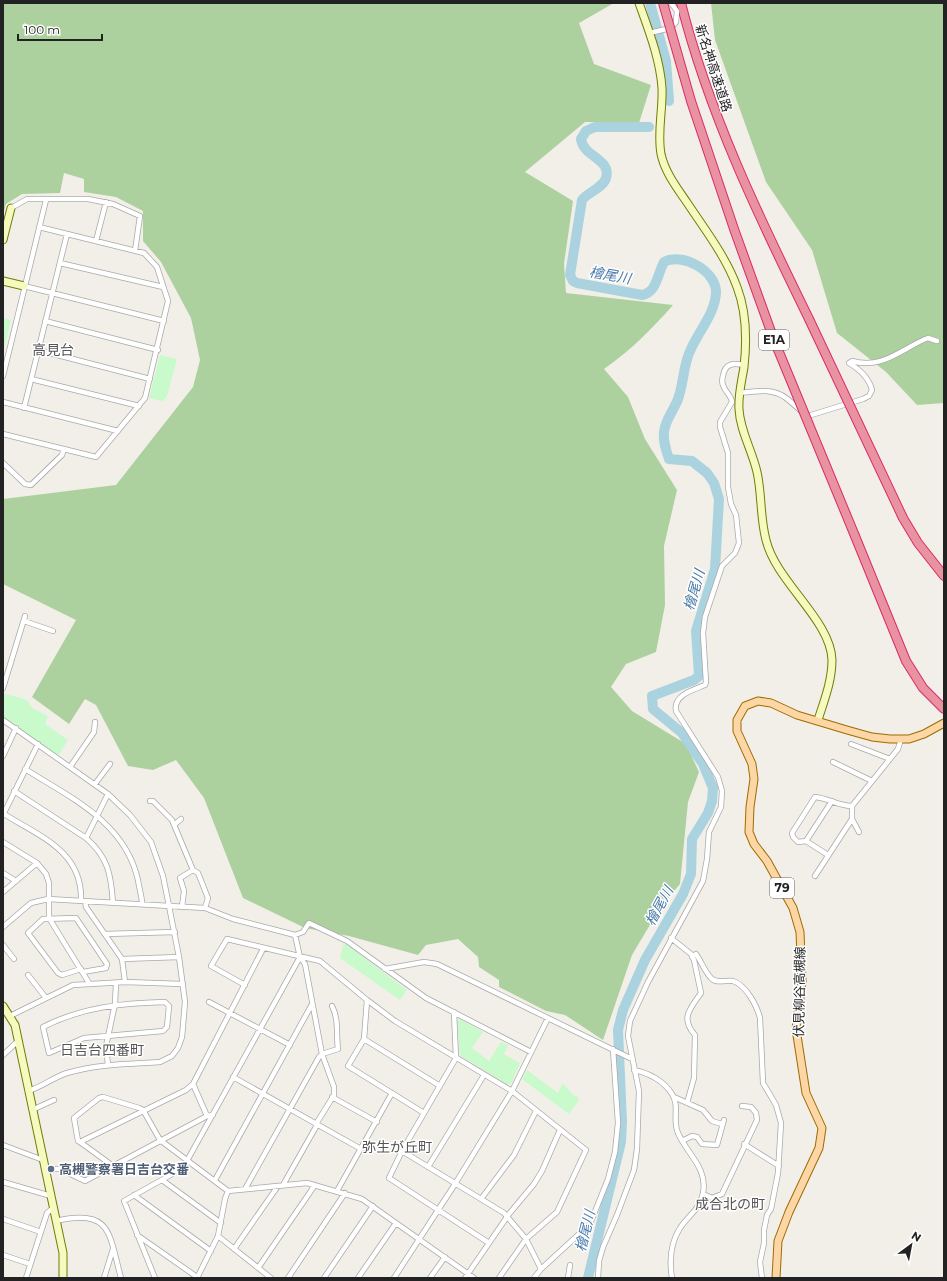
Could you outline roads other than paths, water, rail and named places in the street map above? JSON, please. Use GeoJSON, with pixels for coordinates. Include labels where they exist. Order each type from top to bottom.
{"type":"FeatureCollection","features":[{"type":"Feature","properties":{"kind":"highway","name":"E1A"},"geometry":{"type":"LineString","coordinates":[[662,3],[704,140],[774,340],[906,660],[923,688],[944,709]]}},
{"type":"Feature","properties":{"kind":"highway","name":"新名神高速道路"},"geometry":{"type":"LineString","coordinates":[[681,3],[725,140],[785,271],[903,518],[922,549],[944,576]]}},
{"type":"Feature","properties":{"kind":"main road","name":"伏見柳谷高槻線"},"geometry":{"type":"LineString","coordinates":[[776,1278],[778,1240],[789,1212],[819,1148],[822,1128],[806,1093],[796,1029],[802,982],[800,932],[793,908],[767,861],[754,844],[749,832],[750,807],[754,779],[752,764],[737,730],[737,720],[745,706],[758,701],[771,703],[797,714],[872,737],[901,739],[924,734],[944,723]]}},
{"type":"Feature","properties":{"kind":"street"},"geometry":{"type":"LineString","coordinates":[[639,3],[657,56],[662,90],[660,134],[662,154],[670,177],[724,259],[738,288],[743,305],[746,324],[744,366],[740,393],[740,419],[759,482],[765,537],[768,550],[782,574],[823,632],[832,658],[831,672],[818,720]]}},
{"type":"Feature","properties":{"kind":"street"},"geometry":{"type":"LineString","coordinates":[[649,32],[671,28],[676,22],[677,11],[671,3]]}},
{"type":"Feature","properties":{"kind":"street"},"geometry":{"type":"LineString","coordinates":[[3,240],[11,208],[27,199],[88,199],[106,202],[140,216],[135,251]]}},
{"type":"Feature","properties":{"kind":"street"},"geometry":{"type":"LineString","coordinates":[[3,376],[46,200]]}},
{"type":"Feature","properties":{"kind":"street"},"geometry":{"type":"LineString","coordinates":[[96,241],[106,202]]}},
{"type":"Feature","properties":{"kind":"street"},"geometry":{"type":"LineString","coordinates":[[3,434],[96,457],[146,398],[168,301],[157,267],[144,253],[39,227]]}},
{"type":"Feature","properties":{"kind":"street"},"geometry":{"type":"LineString","coordinates":[[24,408],[67,234]]}},
{"type":"Feature","properties":{"kind":"street"},"geometry":{"type":"LineString","coordinates":[[60,263],[164,288]]}},
{"type":"Feature","properties":{"kind":"street"},"geometry":{"type":"LineString","coordinates":[[3,281],[164,320]]}},
{"type":"Feature","properties":{"kind":"street"},"geometry":{"type":"LineString","coordinates":[[45,321],[158,350]]}},
{"type":"Feature","properties":{"kind":"street"},"geometry":{"type":"LineString","coordinates":[[740,393],[764,391],[775,393],[785,397],[801,412],[808,416],[826,412],[863,399],[869,396],[872,390],[871,385],[859,369],[849,363],[876,364],[898,355],[928,338],[937,341]]}},
{"type":"Feature","properties":{"kind":"street"},"geometry":{"type":"LineString","coordinates":[[38,350],[150,379]]}},
{"type":"Feature","properties":{"kind":"street"},"geometry":{"type":"LineString","coordinates":[[598,1278],[603,1247],[634,1170],[639,1127],[639,1091],[628,1036],[630,1021],[671,938],[703,881],[707,859],[709,832],[721,807],[722,791],[718,777],[676,711],[675,706],[680,697],[705,685],[703,633],[705,616],[720,572],[726,562],[736,553],[739,543],[736,515],[728,491],[728,453],[720,427],[720,422],[732,402],[723,385],[724,370],[728,365],[734,363],[744,366]]}},
{"type":"Feature","properties":{"kind":"street"},"geometry":{"type":"LineString","coordinates":[[31,379],[139,406]]}},
{"type":"Feature","properties":{"kind":"street"},"geometry":{"type":"LineString","coordinates":[[3,402],[118,431]]}},
{"type":"Feature","properties":{"kind":"street"},"geometry":{"type":"LineString","coordinates":[[3,463],[25,484],[31,484],[62,454],[64,449]]}},
{"type":"Feature","properties":{"kind":"street"},"geometry":{"type":"LineString","coordinates":[[3,688],[25,618],[53,631]]}},
{"type":"Feature","properties":{"kind":"street"},"geometry":{"type":"LineString","coordinates":[[3,720],[108,794],[130,815],[151,842],[163,876],[170,906],[185,1002],[185,1020],[182,1038],[178,1048],[172,1056],[160,1062],[108,1064],[65,1073],[37,1089],[28,1091]]}},
{"type":"Feature","properties":{"kind":"street"},"geometry":{"type":"LineString","coordinates":[[70,767],[94,732],[95,722]]}},
{"type":"Feature","properties":{"kind":"street"},"geometry":{"type":"LineString","coordinates":[[3,756],[16,728]]}},
{"type":"Feature","properties":{"kind":"street"},"geometry":{"type":"LineString","coordinates":[[859,832],[852,819],[852,806],[898,749],[901,739]]}},
{"type":"Feature","properties":{"kind":"street"},"geometry":{"type":"LineString","coordinates":[[38,744],[3,815],[54,844],[64,853],[78,875],[83,901],[86,907],[122,959],[125,982]]}},
{"type":"Feature","properties":{"kind":"street"},"geometry":{"type":"LineString","coordinates":[[851,744],[890,759]]}},
{"type":"Feature","properties":{"kind":"street"},"geometry":{"type":"LineString","coordinates":[[833,762],[872,781]]}},
{"type":"Feature","properties":{"kind":"street"},"geometry":{"type":"LineString","coordinates":[[95,784],[110,764]]}},
{"type":"Feature","properties":{"kind":"street"},"geometry":{"type":"LineString","coordinates":[[25,769],[97,816],[118,836],[132,860],[142,904]]}},
{"type":"Feature","properties":{"kind":"street"},"geometry":{"type":"LineString","coordinates":[[14,791],[86,838],[102,856],[108,866],[112,879],[113,903]]}},
{"type":"Feature","properties":{"kind":"street"},"geometry":{"type":"LineString","coordinates":[[86,838],[108,794]]}},
{"type":"Feature","properties":{"kind":"street"},"geometry":{"type":"LineString","coordinates":[[828,855],[806,841],[798,842],[793,837],[792,833],[815,797],[832,801],[844,806],[852,806]]}},
{"type":"Feature","properties":{"kind":"street"},"geometry":{"type":"LineString","coordinates":[[150,801],[153,801],[172,820],[193,870],[198,873],[208,898],[205,908]]}},
{"type":"Feature","properties":{"kind":"street"},"geometry":{"type":"LineString","coordinates":[[806,841],[832,801]]}},
{"type":"Feature","properties":{"kind":"street"},"geometry":{"type":"LineString","coordinates":[[174,825],[181,819]]}},
{"type":"Feature","properties":{"kind":"street"},"geometry":{"type":"LineString","coordinates":[[814,876],[852,819]]}},
{"type":"Feature","properties":{"kind":"street"},"geometry":{"type":"LineString","coordinates":[[3,842],[37,863],[46,874],[49,883],[49,918],[89,983]]}},
{"type":"Feature","properties":{"kind":"street"},"geometry":{"type":"LineString","coordinates":[[3,892],[37,863]]}},
{"type":"Feature","properties":{"kind":"street"},"geometry":{"type":"LineString","coordinates":[[182,907],[184,890],[180,878],[193,870]]}},
{"type":"Feature","properties":{"kind":"street"},"geometry":{"type":"LineString","coordinates":[[3,874],[16,881]]}},
{"type":"Feature","properties":{"kind":"street"},"geometry":{"type":"LineString","coordinates":[[3,927],[31,903],[48,899],[205,908],[233,919],[295,935],[303,932],[309,923],[347,941],[426,998],[531,1052]]}},
{"type":"Feature","properties":{"kind":"street"},"geometry":{"type":"LineString","coordinates":[[76,918],[106,964],[106,968],[82,970],[62,975],[58,973],[28,933],[44,919],[76,918]]}},
{"type":"Feature","properties":{"kind":"street"},"geometry":{"type":"LineString","coordinates":[[105,934],[174,932]]}},
{"type":"Feature","properties":{"kind":"street"},"geometry":{"type":"LineString","coordinates":[[234,1249],[281,1185],[332,1097],[334,1087],[322,1054],[311,1006],[305,964],[300,957],[295,935]]}},
{"type":"Feature","properties":{"kind":"street"},"geometry":{"type":"LineString","coordinates":[[671,938],[692,957],[700,993],[688,1013],[687,1022],[695,1035],[694,1078],[687,1103]]}},
{"type":"Feature","properties":{"kind":"street"},"geometry":{"type":"LineString","coordinates":[[244,985],[211,966],[227,939],[263,949],[320,961],[395,1021],[512,1091],[586,1150],[557,1212],[526,1239],[499,1278]]}},
{"type":"Feature","properties":{"kind":"street"},"geometry":{"type":"LineString","coordinates":[[3,945],[14,959]]}},
{"type":"Feature","properties":{"kind":"street"},"geometry":{"type":"LineString","coordinates":[[80,1142],[186,1090],[193,1084],[263,949]]}},
{"type":"Feature","properties":{"kind":"street"},"geometry":{"type":"LineString","coordinates":[[692,957],[696,954],[711,979],[716,981],[731,981],[739,984],[757,1008],[760,1018],[763,1084],[776,1105],[781,1123],[778,1166],[771,1209],[767,1215],[764,1230],[764,1243],[760,1262],[762,1278]]}},
{"type":"Feature","properties":{"kind":"street"},"geometry":{"type":"LineString","coordinates":[[122,959],[179,957]]}},
{"type":"Feature","properties":{"kind":"street"},"geometry":{"type":"LineString","coordinates":[[155,1278],[124,1201],[183,1168],[300,957]]}},
{"type":"Feature","properties":{"kind":"street"},"geometry":{"type":"LineString","coordinates":[[385,969],[424,962],[437,964],[632,1059]]}},
{"type":"Feature","properties":{"kind":"street"},"geometry":{"type":"LineString","coordinates":[[28,975],[46,998]]}},
{"type":"Feature","properties":{"kind":"street"},"geometry":{"type":"LineString","coordinates":[[10,1016],[73,985],[125,982],[183,984]]}},
{"type":"Feature","properties":{"kind":"street"},"geometry":{"type":"LineString","coordinates":[[108,1064],[106,1046],[115,1004],[116,983]]}},
{"type":"Feature","properties":{"kind":"street"},"geometry":{"type":"LineString","coordinates":[[367,1000],[364,1040],[348,1066],[424,1113]]}},
{"type":"Feature","properties":{"kind":"street"},"geometry":{"type":"LineString","coordinates":[[166,1002],[169,1006],[167,1027],[163,1031],[109,1035],[75,1041],[49,1053],[43,1027],[60,1018],[115,1004],[166,1002]]}},
{"type":"Feature","properties":{"kind":"street"},"geometry":{"type":"LineString","coordinates":[[209,1002],[290,1045]]}},
{"type":"Feature","properties":{"kind":"street"},"geometry":{"type":"LineString","coordinates":[[3,1006],[15,1025],[17,1042],[63,1253],[63,1278]]}},
{"type":"Feature","properties":{"kind":"street"},"geometry":{"type":"LineString","coordinates":[[215,1180],[311,1006]]}},
{"type":"Feature","properties":{"kind":"street"},"geometry":{"type":"LineString","coordinates":[[245,1189],[319,1056],[338,1049],[335,1030],[338,1020],[335,1008]]}},
{"type":"Feature","properties":{"kind":"street"},"geometry":{"type":"LineString","coordinates":[[454,1012],[456,1058],[402,1151],[389,1178],[489,1243]]}},
{"type":"Feature","properties":{"kind":"street"},"geometry":{"type":"LineString","coordinates":[[394,1278],[455,1184],[512,1091],[548,1018]]}},
{"type":"Feature","properties":{"kind":"street"},"geometry":{"type":"LineString","coordinates":[[364,1040],[440,1086]]}},
{"type":"Feature","properties":{"kind":"street"},"geometry":{"type":"LineString","coordinates":[[3,1054],[17,1042]]}},
{"type":"Feature","properties":{"kind":"street"},"geometry":{"type":"LineString","coordinates":[[534,1278],[541,1268],[590,1224],[608,1179],[615,1152],[618,1123],[613,1049]]}},
{"type":"Feature","properties":{"kind":"street"},"geometry":{"type":"LineString","coordinates":[[634,1070],[649,1073],[660,1081],[674,1097],[676,1103],[675,1125],[682,1142],[697,1162],[705,1181],[699,1207],[680,1228],[671,1247],[672,1278]]}},
{"type":"Feature","properties":{"kind":"street"},"geometry":{"type":"LineString","coordinates":[[428,1167],[484,1075]]}},
{"type":"Feature","properties":{"kind":"street"},"geometry":{"type":"LineString","coordinates":[[233,1077],[361,1149]]}},
{"type":"Feature","properties":{"kind":"street"},"geometry":{"type":"LineString","coordinates":[[193,1084],[207,1116]]}},
{"type":"Feature","properties":{"kind":"street"},"geometry":{"type":"LineString","coordinates":[[337,1191],[392,1094]]}},
{"type":"Feature","properties":{"kind":"street"},"geometry":{"type":"LineString","coordinates":[[113,1166],[78,1141],[74,1118],[99,1098],[103,1097],[143,1110],[160,1140],[228,1191],[307,1183],[362,1199],[445,1257],[467,1276],[474,1278]]}},
{"type":"Feature","properties":{"kind":"street"},"geometry":{"type":"LineString","coordinates":[[332,1097],[376,1122]]}},
{"type":"Feature","properties":{"kind":"street"},"geometry":{"type":"LineString","coordinates":[[674,1097],[704,1110],[712,1121],[723,1122],[718,1145],[702,1144],[697,1138],[692,1136],[682,1142]]}},
{"type":"Feature","properties":{"kind":"street"},"geometry":{"type":"LineString","coordinates":[[32,1110],[54,1100]]}},
{"type":"Feature","properties":{"kind":"street"},"geometry":{"type":"LineString","coordinates":[[703,1194],[712,1198],[722,1194],[756,1120],[756,1112],[751,1107],[742,1106]]}},
{"type":"Feature","properties":{"kind":"street"},"geometry":{"type":"LineString","coordinates":[[481,1199],[514,1155],[536,1110]]}},
{"type":"Feature","properties":{"kind":"street"},"geometry":{"type":"LineString","coordinates":[[45,1169],[60,1169],[85,1181],[160,1140],[207,1116],[213,1115]]}},
{"type":"Feature","properties":{"kind":"street"},"geometry":{"type":"LineString","coordinates":[[467,1276],[507,1216],[538,1178],[560,1130]]}},
{"type":"Feature","properties":{"kind":"street"},"geometry":{"type":"LineString","coordinates":[[744,1144],[778,1166]]}},
{"type":"Feature","properties":{"kind":"street"},"geometry":{"type":"LineString","coordinates":[[3,1145],[43,1160]]}},
{"type":"Feature","properties":{"kind":"street"},"geometry":{"type":"LineString","coordinates":[[402,1151],[507,1216],[526,1239],[541,1268]]}},
{"type":"Feature","properties":{"kind":"street"},"geometry":{"type":"LineString","coordinates":[[162,1180],[221,1223]]}},
{"type":"Feature","properties":{"kind":"street"},"geometry":{"type":"LineString","coordinates":[[3,1182],[51,1196]]}},
{"type":"Feature","properties":{"kind":"street"},"geometry":{"type":"LineString","coordinates":[[258,1268],[315,1185]]}},
{"type":"Feature","properties":{"kind":"street"},"geometry":{"type":"LineString","coordinates":[[137,1235],[197,1278],[218,1236],[224,1199],[228,1191]]}},
{"type":"Feature","properties":{"kind":"street"},"geometry":{"type":"LineString","coordinates":[[288,1278],[345,1193]]}},
{"type":"Feature","properties":{"kind":"street"},"geometry":{"type":"LineString","coordinates":[[134,1195],[211,1251]]}},
{"type":"Feature","properties":{"kind":"street"},"geometry":{"type":"LineString","coordinates":[[324,1278],[373,1206]]}},
{"type":"Feature","properties":{"kind":"street"},"geometry":{"type":"LineString","coordinates":[[26,1278],[47,1213],[53,1208]]}},
{"type":"Feature","properties":{"kind":"street"},"geometry":{"type":"LineString","coordinates":[[56,1221],[73,1217],[86,1217],[95,1220],[108,1230],[121,1278]]}},
{"type":"Feature","properties":{"kind":"street"},"geometry":{"type":"LineString","coordinates":[[3,1219],[41,1232]]}},
{"type":"Feature","properties":{"kind":"street"},"geometry":{"type":"LineString","coordinates":[[358,1278],[396,1223]]}},
{"type":"Feature","properties":{"kind":"street"},"geometry":{"type":"LineString","coordinates":[[218,1236],[271,1278]]}},
{"type":"Feature","properties":{"kind":"street"},"geometry":{"type":"LineString","coordinates":[[104,1278],[114,1248]]}},
{"type":"Feature","properties":{"kind":"street"},"geometry":{"type":"LineString","coordinates":[[3,1255],[30,1264]]}},
{"type":"Feature","properties":{"kind":"street"},"geometry":{"type":"LineString","coordinates":[[430,1278],[445,1257]]}},
{"type":"Feature","properties":{"kind":"street"},"geometry":{"type":"LineString","coordinates":[[568,1278],[570,1265]]}},
{"type":"Feature","properties":{"kind":"waterway","name":"檜尾川"},"geometry":{"type":"LineString","coordinates":[[650,3],[666,61],[669,101]]}},
{"type":"Feature","properties":{"kind":"waterway","name":"檜尾川"},"geometry":{"type":"LineString","coordinates":[[588,1278],[621,1142],[622,1122],[618,1030],[623,1010],[645,960],[683,894],[691,874],[692,839],[708,813],[712,801],[713,788],[703,764],[682,733],[653,709],[652,696],[694,680],[699,676],[696,631],[715,569],[719,499],[714,483],[707,473],[692,461],[669,459],[664,436],[666,423],[680,393],[688,355],[713,308],[716,293],[715,285],[711,277],[705,271],[689,262],[680,260],[664,262],[654,287],[642,295],[577,283],[573,281],[570,275],[582,200],[602,185],[606,178],[607,172],[605,166],[587,150],[581,139],[586,131],[595,127],[649,127]]}},
{"type":"Feature","properties":{"kind":"place","name":"高槻警察署日吉台交番"},"geometry":{"type":"Point","coordinates":[51,1169]}},
{"type":"Feature","properties":{"kind":"district","name":"高見台"},"geometry":{"type":"Point","coordinates":[53,350]}},
{"type":"Feature","properties":{"kind":"district","name":"日吉台四番町"},"geometry":{"type":"Point","coordinates":[102,1050]}},
{"type":"Feature","properties":{"kind":"district","name":"弥生が丘町"},"geometry":{"type":"Point","coordinates":[397,1147]}},
{"type":"Feature","properties":{"kind":"district","name":"成合北の町"},"geometry":{"type":"Point","coordinates":[730,1204]}}]}
